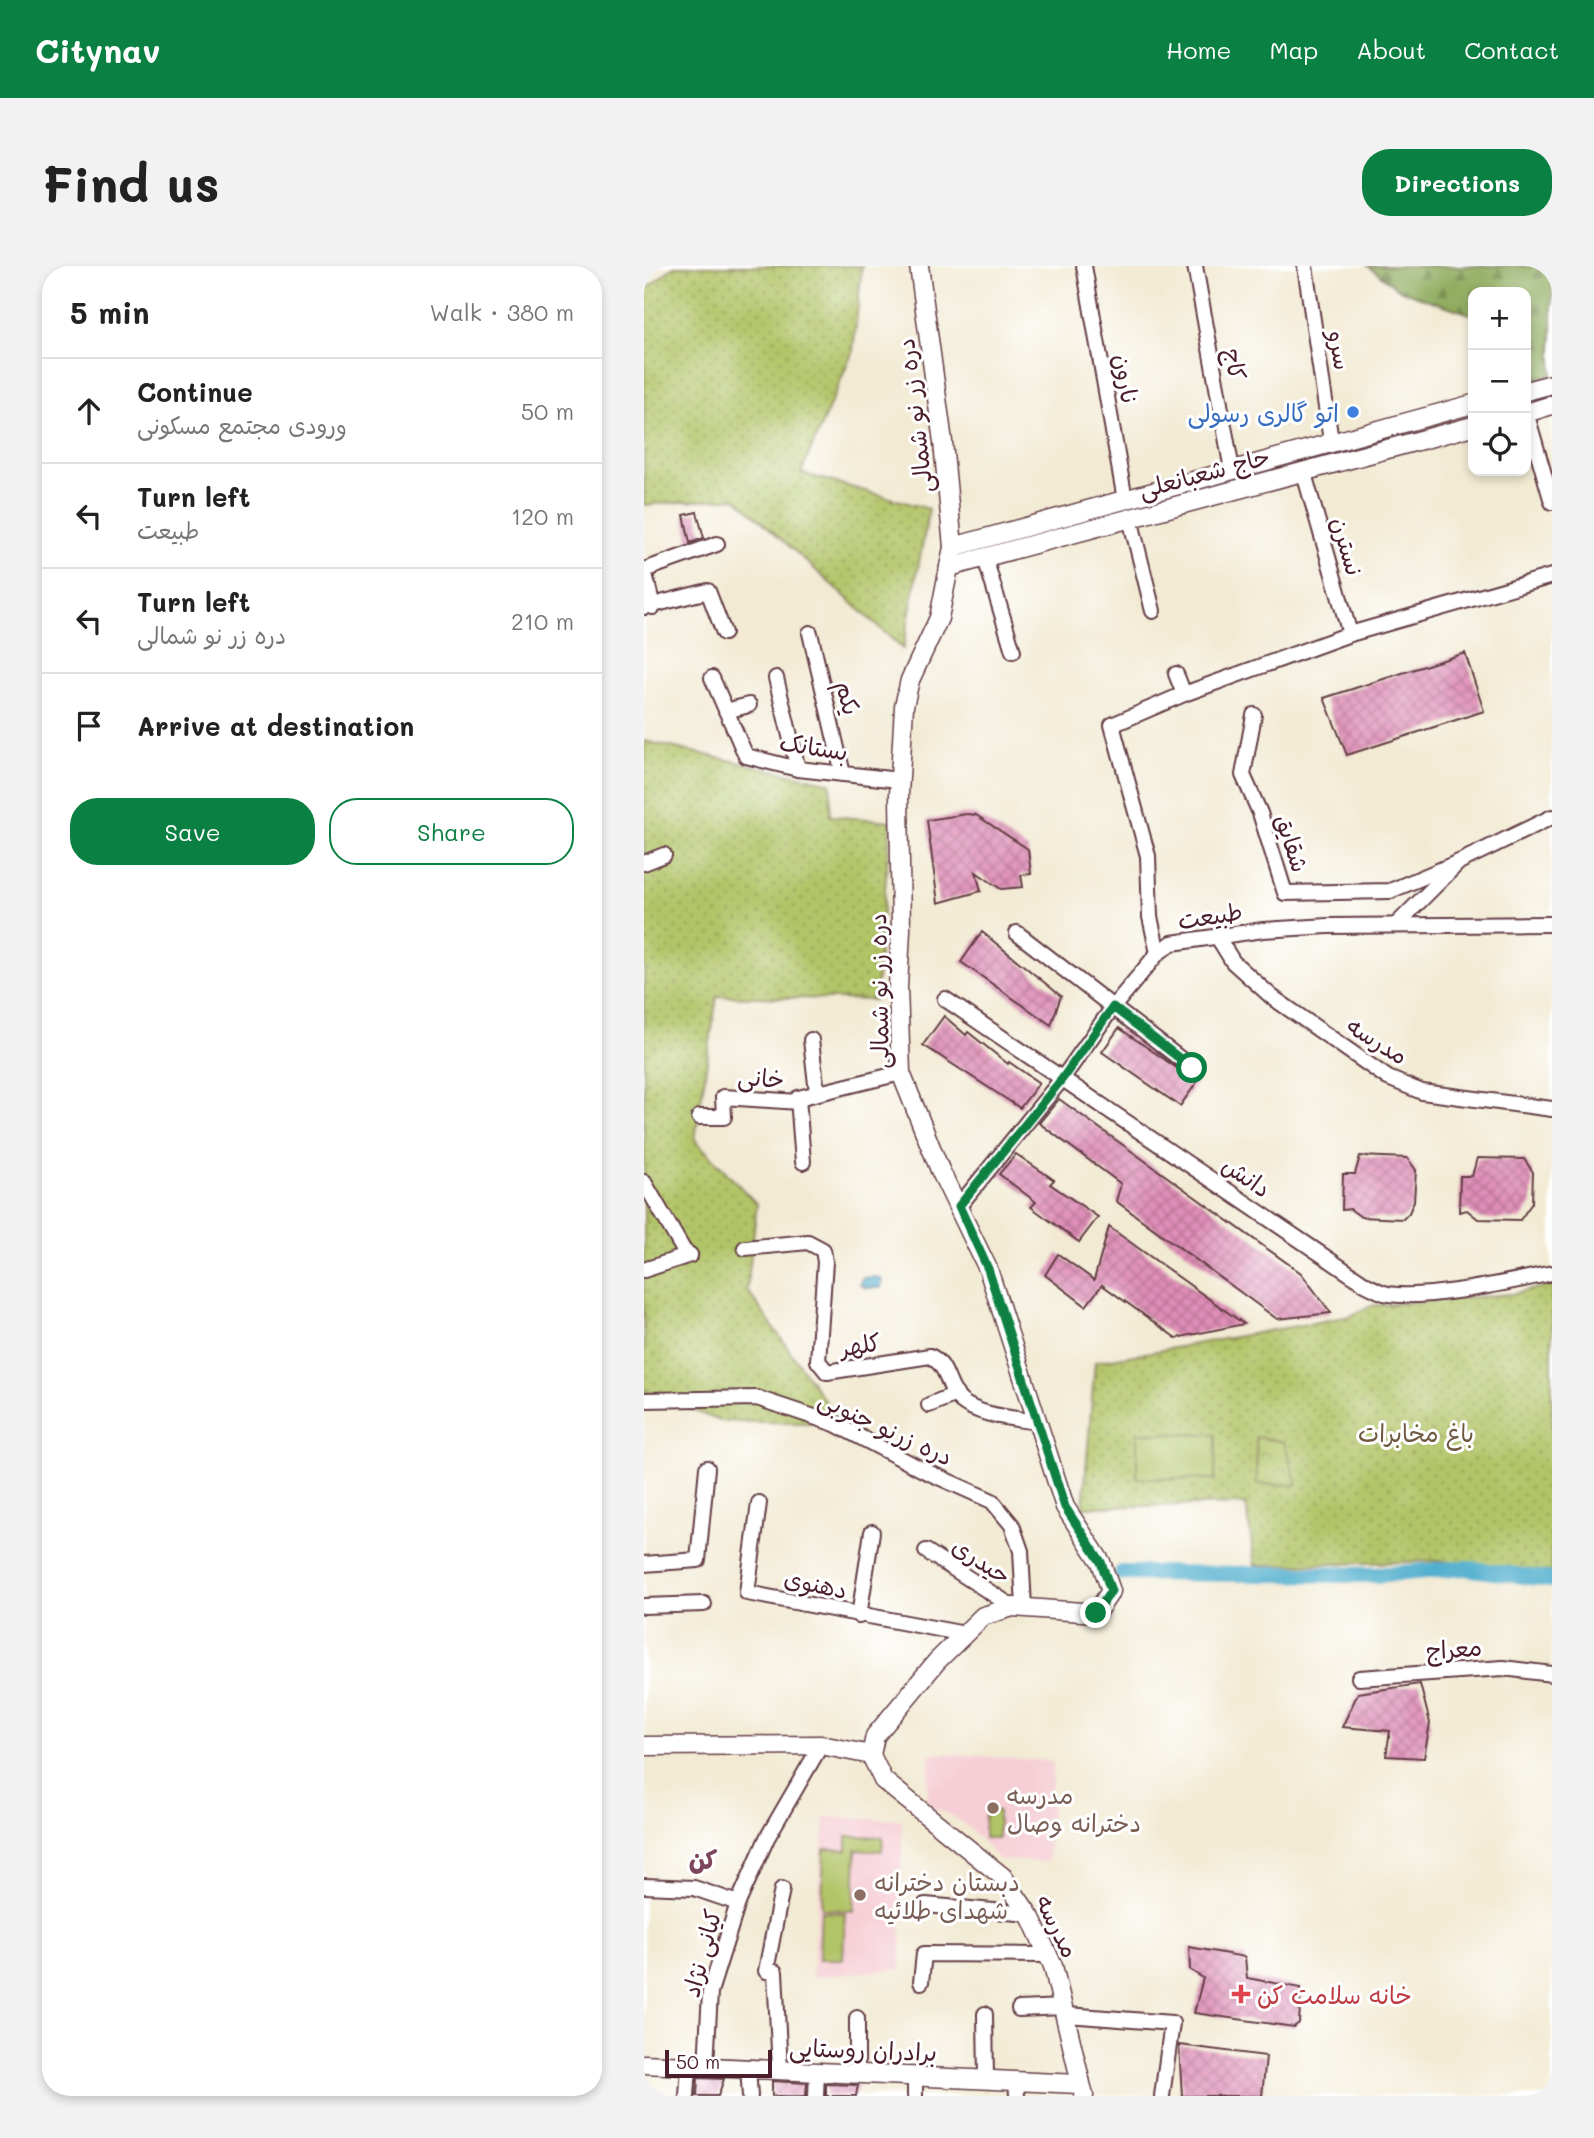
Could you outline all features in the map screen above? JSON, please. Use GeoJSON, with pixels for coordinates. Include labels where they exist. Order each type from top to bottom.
{"type":"FeatureCollection","features":[{"type":"Feature","properties":{"kind":"street","name":"دره زر نو شمالی"},"geometry":{"type":"LineString","coordinates":[[871,1755],[875,1736],[937,1661],[983,1616],[1019,1607],[1096,1613],[1111,1591],[1101,1562],[1065,1507],[988,1269],[923,1132],[901,1073],[898,987],[901,930],[899,780],[904,706],[910,680],[939,618],[953,547],[943,442],[919,266]]}},
{"type":"Feature","properties":{"kind":"street","name":"نارون"},"geometry":{"type":"LineString","coordinates":[[1084,266],[1125,500]]}},
{"type":"Feature","properties":{"kind":"street","name":"کاج"},"geometry":{"type":"LineString","coordinates":[[1195,266],[1232,470]]}},
{"type":"Feature","properties":{"kind":"street","name":"سرو"},"geometry":{"type":"LineString","coordinates":[[1305,266],[1331,441]]}},
{"type":"Feature","properties":{"kind":"street"},"geometry":{"type":"LineString","coordinates":[[1531,390],[1552,384]]}},
{"type":"Feature","properties":{"kind":"street","name":"حاج شعبانعلی"},"geometry":{"type":"LineString","coordinates":[[953,547],[1468,405]]}},
{"type":"Feature","properties":{"kind":"street"},"geometry":{"type":"LineString","coordinates":[[1531,411],[1552,405]]}},
{"type":"Feature","properties":{"kind":"street"},"geometry":{"type":"LineString","coordinates":[[1526,413],[1552,502]]}},
{"type":"Feature","properties":{"kind":"street","name":"حاج شعبانعلی"},"geometry":{"type":"LineString","coordinates":[[949,568],[1468,427]]}},
{"type":"Feature","properties":{"kind":"street"},"geometry":{"type":"LineString","coordinates":[[1331,441],[1336,461]]}},
{"type":"Feature","properties":{"kind":"street"},"geometry":{"type":"LineString","coordinates":[[1297,451],[1303,470]]}},
{"type":"Feature","properties":{"kind":"street"},"geometry":{"type":"LineString","coordinates":[[1232,470],[1236,489]]}},
{"type":"Feature","properties":{"kind":"street","name":"نسترن"},"geometry":{"type":"LineString","coordinates":[[1303,470],[1349,634]]}},
{"type":"Feature","properties":{"kind":"street"},"geometry":{"type":"LineString","coordinates":[[1130,518],[1153,611]]}},
{"type":"Feature","properties":{"kind":"street"},"geometry":{"type":"LineString","coordinates":[[717,544],[644,570],[648,607],[708,591],[724,633]]}},
{"type":"Feature","properties":{"kind":"street"},"geometry":{"type":"LineString","coordinates":[[985,558],[1013,651]]}},
{"type":"Feature","properties":{"kind":"street"},"geometry":{"type":"LineString","coordinates":[[1158,953],[1150,917],[1148,856],[1112,725],[1184,694],[1349,634],[1552,576]]}},
{"type":"Feature","properties":{"kind":"street","name":"یکم"},"geometry":{"type":"LineString","coordinates":[[810,633],[843,774]]}},
{"type":"Feature","properties":{"kind":"street"},"geometry":{"type":"LineString","coordinates":[[1176,674],[1184,694]]}},
{"type":"Feature","properties":{"kind":"street"},"geometry":{"type":"LineString","coordinates":[[712,678],[726,711],[749,705]]}},
{"type":"Feature","properties":{"kind":"street"},"geometry":{"type":"LineString","coordinates":[[776,678],[798,769]]}},
{"type":"Feature","properties":{"kind":"street","name":"بستانک"},"geometry":{"type":"LineString","coordinates":[[726,711],[746,756],[798,769],[899,780]]}},
{"type":"Feature","properties":{"kind":"street","name":"شقایق"},"geometry":{"type":"LineString","coordinates":[[1254,715],[1243,775],[1260,813],[1285,893],[1390,891],[1552,817]]}},
{"type":"Feature","properties":{"kind":"street"},"geometry":{"type":"LineString","coordinates":[[644,863],[664,855]]}},
{"type":"Feature","properties":{"kind":"street","name":"شقایق"},"geometry":{"type":"LineString","coordinates":[[1396,925],[1458,862]]}},
{"type":"Feature","properties":{"kind":"street","name":"طبیعت"},"geometry":{"type":"LineString","coordinates":[[959,1206],[1062,1079],[1113,1007],[1158,953],[1185,939],[1328,926],[1552,924]]}},
{"type":"Feature","properties":{"kind":"street"},"geometry":{"type":"LineString","coordinates":[[1017,933],[1192,1068]]}},
{"type":"Feature","properties":{"kind":"street","name":"مدرسه"},"geometry":{"type":"LineString","coordinates":[[1217,936],[1233,962],[1272,997],[1388,1078],[1422,1093],[1552,1109]]}},
{"type":"Feature","properties":{"kind":"street","name":"دانش"},"geometry":{"type":"LineString","coordinates":[[945,999],[1365,1284],[1383,1293],[1402,1295],[1496,1285],[1552,1273]]}},
{"type":"Feature","properties":{"kind":"street","name":"خانی"},"geometry":{"type":"LineString","coordinates":[[811,1040],[817,1093]]}},
{"type":"Feature","properties":{"kind":"street","name":"خانی"},"geometry":{"type":"LineString","coordinates":[[803,1162],[798,1098],[901,1073]]}},
{"type":"Feature","properties":{"kind":"street","name":"خانی"},"geometry":{"type":"LineString","coordinates":[[699,1117],[724,1117],[723,1097],[799,1102]]}},
{"type":"Feature","properties":{"kind":"street"},"geometry":{"type":"LineString","coordinates":[[644,1182],[684,1251],[691,1255],[644,1270]]}},
{"type":"Feature","properties":{"kind":"street","name":"کلهر"},"geometry":{"type":"LineString","coordinates":[[746,1248],[808,1242],[822,1251],[825,1262],[817,1361],[827,1372],[930,1356],[942,1366],[956,1394]]}},
{"type":"Feature","properties":{"kind":"street"},"geometry":{"type":"LineString","coordinates":[[929,1405],[956,1394],[961,1401],[977,1409],[1036,1422]]}},
{"type":"Feature","properties":{"kind":"street","name":"دره زرنو جنوبی"},"geometry":{"type":"LineString","coordinates":[[644,1400],[757,1398],[835,1424],[923,1470],[992,1501],[1012,1525],[1021,1551],[1019,1607]]}},
{"type":"Feature","properties":{"kind":"street"},"geometry":{"type":"LineString","coordinates":[[644,1564],[698,1560],[707,1468]]}},
{"type":"Feature","properties":{"kind":"street","name":"دهنوی"},"geometry":{"type":"LineString","coordinates":[[759,1503],[747,1593],[965,1634]]}},
{"type":"Feature","properties":{"kind":"street"},"geometry":{"type":"LineString","coordinates":[[859,1616],[872,1532]]}},
{"type":"Feature","properties":{"kind":"street","name":"حیدری"},"geometry":{"type":"LineString","coordinates":[[926,1551],[1019,1607]]}},
{"type":"Feature","properties":{"kind":"street"},"geometry":{"type":"LineString","coordinates":[[644,1606],[704,1604]]}},
{"type":"Feature","properties":{"kind":"street","name":"معراج"},"geometry":{"type":"LineString","coordinates":[[1359,1678],[1503,1668],[1552,1674]]}},
{"type":"Feature","properties":{"kind":"street"},"geometry":{"type":"LineString","coordinates":[[644,1746],[821,1745],[871,1755]]}},
{"type":"Feature","properties":{"kind":"street","name":"کیانی نژاد"},"geometry":{"type":"LineString","coordinates":[[687,2096],[697,2066],[710,1992],[738,1903],[767,1838],[821,1745]]}},
{"type":"Feature","properties":{"kind":"street","name":"مدرسه"},"geometry":{"type":"LineString","coordinates":[[871,1755],[883,1780],[1003,1877],[1028,1914],[1048,1955],[1066,2011],[1083,2093]]}},
{"type":"Feature","properties":{"kind":"street"},"geometry":{"type":"LineString","coordinates":[[644,1886],[694,1888],[738,1903]]}},
{"type":"Feature","properties":{"kind":"street"},"geometry":{"type":"LineString","coordinates":[[780,2070],[775,1972],[766,1971],[782,1889]]}},
{"type":"Feature","properties":{"kind":"street"},"geometry":{"type":"LineString","coordinates":[[925,1905],[1028,1914]]}},
{"type":"Feature","properties":{"kind":"street"},"geometry":{"type":"LineString","coordinates":[[921,1982],[924,1954],[1048,1955]]}},
{"type":"Feature","properties":{"kind":"street"},"geometry":{"type":"LineString","coordinates":[[1019,2009],[1172,2022],[1162,2096]]}},
{"type":"Feature","properties":{"kind":"street"},"geometry":{"type":"LineString","coordinates":[[985,2014],[986,2078]]}},
{"type":"Feature","properties":{"kind":"street"},"geometry":{"type":"LineString","coordinates":[[857,2018],[857,2074]]}},
{"type":"Feature","properties":{"kind":"street","name":"برادران روستایی"},"geometry":{"type":"LineString","coordinates":[[644,2064],[986,2078],[1017,2088],[1083,2093]]}},
{"type":"Feature","properties":{"kind":"street"},"geometry":{"type":"LineString","coordinates":[[748,2068],[750,2096]]}},
{"type":"Feature","properties":{"kind":"street"},"geometry":{"type":"LineString","coordinates":[[816,2096],[817,2072]]}},
{"type":"Feature","properties":{"kind":"street"},"geometry":{"type":"LineString","coordinates":[[915,2076],[915,2096]]}},
{"type":"Feature","properties":{"kind":"shaded area","name":"مدرسه دخترانه وصال"},"geometry":{"type":"Polygon","coordinates":[[[930,1753],[1053,1761],[1048,1862],[1000,1860],[970,1829],[953,1816],[927,1805],[930,1753]]]}},
{"type":"Feature","properties":{"kind":"shaded area","name":"دبستان دخترانه شهدای طلائیه"},"geometry":{"type":"Polygon","coordinates":[[[825,1817],[902,1820],[901,1969],[812,1977],[825,1817]]]}},
{"type":"Feature","properties":{"kind":"green space"},"geometry":{"type":"Polygon","coordinates":[[[674,266],[862,266],[853,351],[801,473],[929,509],[903,649],[736,498],[644,505],[644,291],[674,266]]]}},
{"type":"Feature","properties":{"kind":"green space"},"geometry":{"type":"Polygon","coordinates":[[[1368,266],[1552,266],[1552,375],[1531,381],[1531,287],[1468,287],[1468,313],[1400,290],[1368,266]]]}},
{"type":"Feature","properties":{"kind":"green space"},"geometry":{"type":"Polygon","coordinates":[[[644,741],[831,783],[830,816],[891,821],[875,1000],[717,996],[695,1140],[757,1204],[747,1290],[841,1424],[720,1421],[644,1391],[644,741]]]}},
{"type":"Feature","properties":{"kind":"green space","name":"باغ مخابرات"},"geometry":{"type":"Polygon","coordinates":[[[1552,1285],[1552,1572],[1439,1561],[1255,1566],[1246,1504],[1083,1507],[1095,1362],[1351,1316],[1369,1306],[1512,1294],[1552,1285]]]}},
{"type":"Feature","properties":{"kind":"green space"},"geometry":{"type":"Polygon","coordinates":[[[1137,1433],[1216,1435],[1215,1479],[1137,1478],[1137,1433]]]}},
{"type":"Feature","properties":{"kind":"green space"},"geometry":{"type":"Polygon","coordinates":[[[1256,1437],[1284,1442],[1297,1485],[1257,1484],[1256,1437]]]}},
{"type":"Feature","properties":{"kind":"green space"},"geometry":{"type":"Polygon","coordinates":[[[985,1810],[998,1811],[998,1838],[984,1838],[985,1810]]]}},
{"type":"Feature","properties":{"kind":"green space"},"geometry":{"type":"Polygon","coordinates":[[[847,1836],[883,1837],[882,1851],[856,1850],[854,1911],[822,1909],[824,1849],[847,1850],[847,1836]]]}},
{"type":"Feature","properties":{"kind":"green space"},"geometry":{"type":"Polygon","coordinates":[[[821,1912],[845,1913],[843,1959],[819,1959],[821,1912]]]}},
{"type":"Feature","properties":{"kind":"water"},"geometry":{"type":"Polygon","coordinates":[[[877,1277],[882,1280],[881,1288],[866,1288],[860,1284],[862,1278],[877,1277]]]}},
{"type":"Feature","properties":{"kind":"building"},"geometry":{"type":"Polygon","coordinates":[[[697,512],[704,538],[690,543],[684,515],[697,512]]]}},
{"type":"Feature","properties":{"kind":"building"},"geometry":{"type":"Polygon","coordinates":[[[1465,653],[1484,711],[1347,755],[1324,698],[1465,653]]]}},
{"type":"Feature","properties":{"kind":"building"},"geometry":{"type":"Polygon","coordinates":[[[976,815],[1028,849],[1031,874],[1021,875],[1023,887],[1001,889],[976,872],[981,891],[938,903],[927,820],[976,815]]]}},
{"type":"Feature","properties":{"kind":"building"},"geometry":{"type":"Polygon","coordinates":[[[982,932],[1061,996],[1051,1025],[961,962],[982,932]]]}},
{"type":"Feature","properties":{"kind":"building"},"geometry":{"type":"Polygon","coordinates":[[[944,1016],[966,1035],[968,1032],[1008,1064],[1009,1062],[1039,1083],[1020,1108],[923,1045],[944,1016]]]}},
{"type":"Feature","properties":{"kind":"building"},"geometry":{"type":"Polygon","coordinates":[[[1119,1028],[1197,1082],[1180,1106],[1102,1052],[1119,1028]]]}},
{"type":"Feature","properties":{"kind":"building"},"geometry":{"type":"Polygon","coordinates":[[[1059,1099],[1301,1273],[1331,1313],[1277,1319],[1116,1201],[1121,1184],[1039,1123],[1059,1099]]]}},
{"type":"Feature","properties":{"kind":"building"},"geometry":{"type":"Polygon","coordinates":[[[1016,1154],[1054,1180],[1050,1184],[1098,1217],[1079,1242],[1031,1207],[1036,1202],[999,1174],[1016,1154]]]}},
{"type":"Feature","properties":{"kind":"building"},"geometry":{"type":"Polygon","coordinates":[[[1360,1156],[1407,1158],[1416,1170],[1414,1201],[1403,1219],[1361,1217],[1350,1209],[1342,1210],[1343,1174],[1355,1174],[1360,1156]]]}},
{"type":"Feature","properties":{"kind":"building"},"geometry":{"type":"Polygon","coordinates":[[[1477,1158],[1524,1159],[1533,1172],[1532,1203],[1520,1220],[1478,1219],[1467,1210],[1459,1212],[1460,1176],[1472,1176],[1477,1158]]]}},
{"type":"Feature","properties":{"kind":"building"},"geometry":{"type":"Polygon","coordinates":[[[1109,1227],[1244,1324],[1176,1338],[1102,1285],[1086,1306],[1045,1275],[1058,1254],[1094,1280],[1109,1227]]]}},
{"type":"Feature","properties":{"kind":"building"},"geometry":{"type":"Polygon","coordinates":[[[1420,1684],[1430,1723],[1424,1758],[1386,1756],[1390,1731],[1342,1727],[1358,1693],[1420,1684]]]}},
{"type":"Feature","properties":{"kind":"building"},"geometry":{"type":"Polygon","coordinates":[[[1189,1947],[1245,1957],[1247,1978],[1301,1988],[1299,2023],[1294,2027],[1194,2013],[1203,1978],[1190,1970],[1189,1947]]]}},
{"type":"Feature","properties":{"kind":"building"},"geometry":{"type":"Polygon","coordinates":[[[1179,2045],[1266,2056],[1262,2096],[1182,2096],[1179,2045]]]}},
{"type":"Feature","properties":{"kind":"building"},"geometry":{"type":"Polygon","coordinates":[[[698,2078],[724,2079],[718,2096],[697,2096],[698,2078]]]}},
{"type":"Feature","properties":{"kind":"building"},"geometry":{"type":"Polygon","coordinates":[[[772,2081],[807,2083],[806,2096],[772,2096],[772,2081]]]}},
{"type":"Feature","properties":{"kind":"building"},"geometry":{"type":"Polygon","coordinates":[[[826,2084],[858,2085],[856,2096],[826,2096],[826,2084]]]}},
{"type":"Feature","properties":{"kind":"waterway"},"geometry":{"type":"LineString","coordinates":[[1122,1573],[1376,1575],[1465,1568],[1552,1580]]}},
{"type":"Feature","properties":{"kind":"place","name":"اتو گالری رسولی"},"geometry":{"type":"Point","coordinates":[1353,412]}},
{"type":"Feature","properties":{"kind":"place","name":"مدرسه دخترانه وصال"},"geometry":{"type":"Point","coordinates":[993,1808]}},
{"type":"Feature","properties":{"kind":"place","name":"دبستان دخترانه شهدای طلائیه"},"geometry":{"type":"Point","coordinates":[860,1895]}},
{"type":"Feature","properties":{"kind":"place","name":"خانه سلامت کن"},"geometry":{"type":"Point","coordinates":[1241,1994]}},
{"type":"Feature","properties":{"kind":"district","name":"کن"},"geometry":{"type":"Point","coordinates":[703,1859]}},
{"type":"Feature","properties":{"kind":"route"},"geometry":{"type":"LineString","coordinates":[[1096,1613],[1111,1591],[1101,1562],[1065,1507],[988,1269],[959,1206],[1062,1079],[1113,1007],[1192,1068]]}}]}
